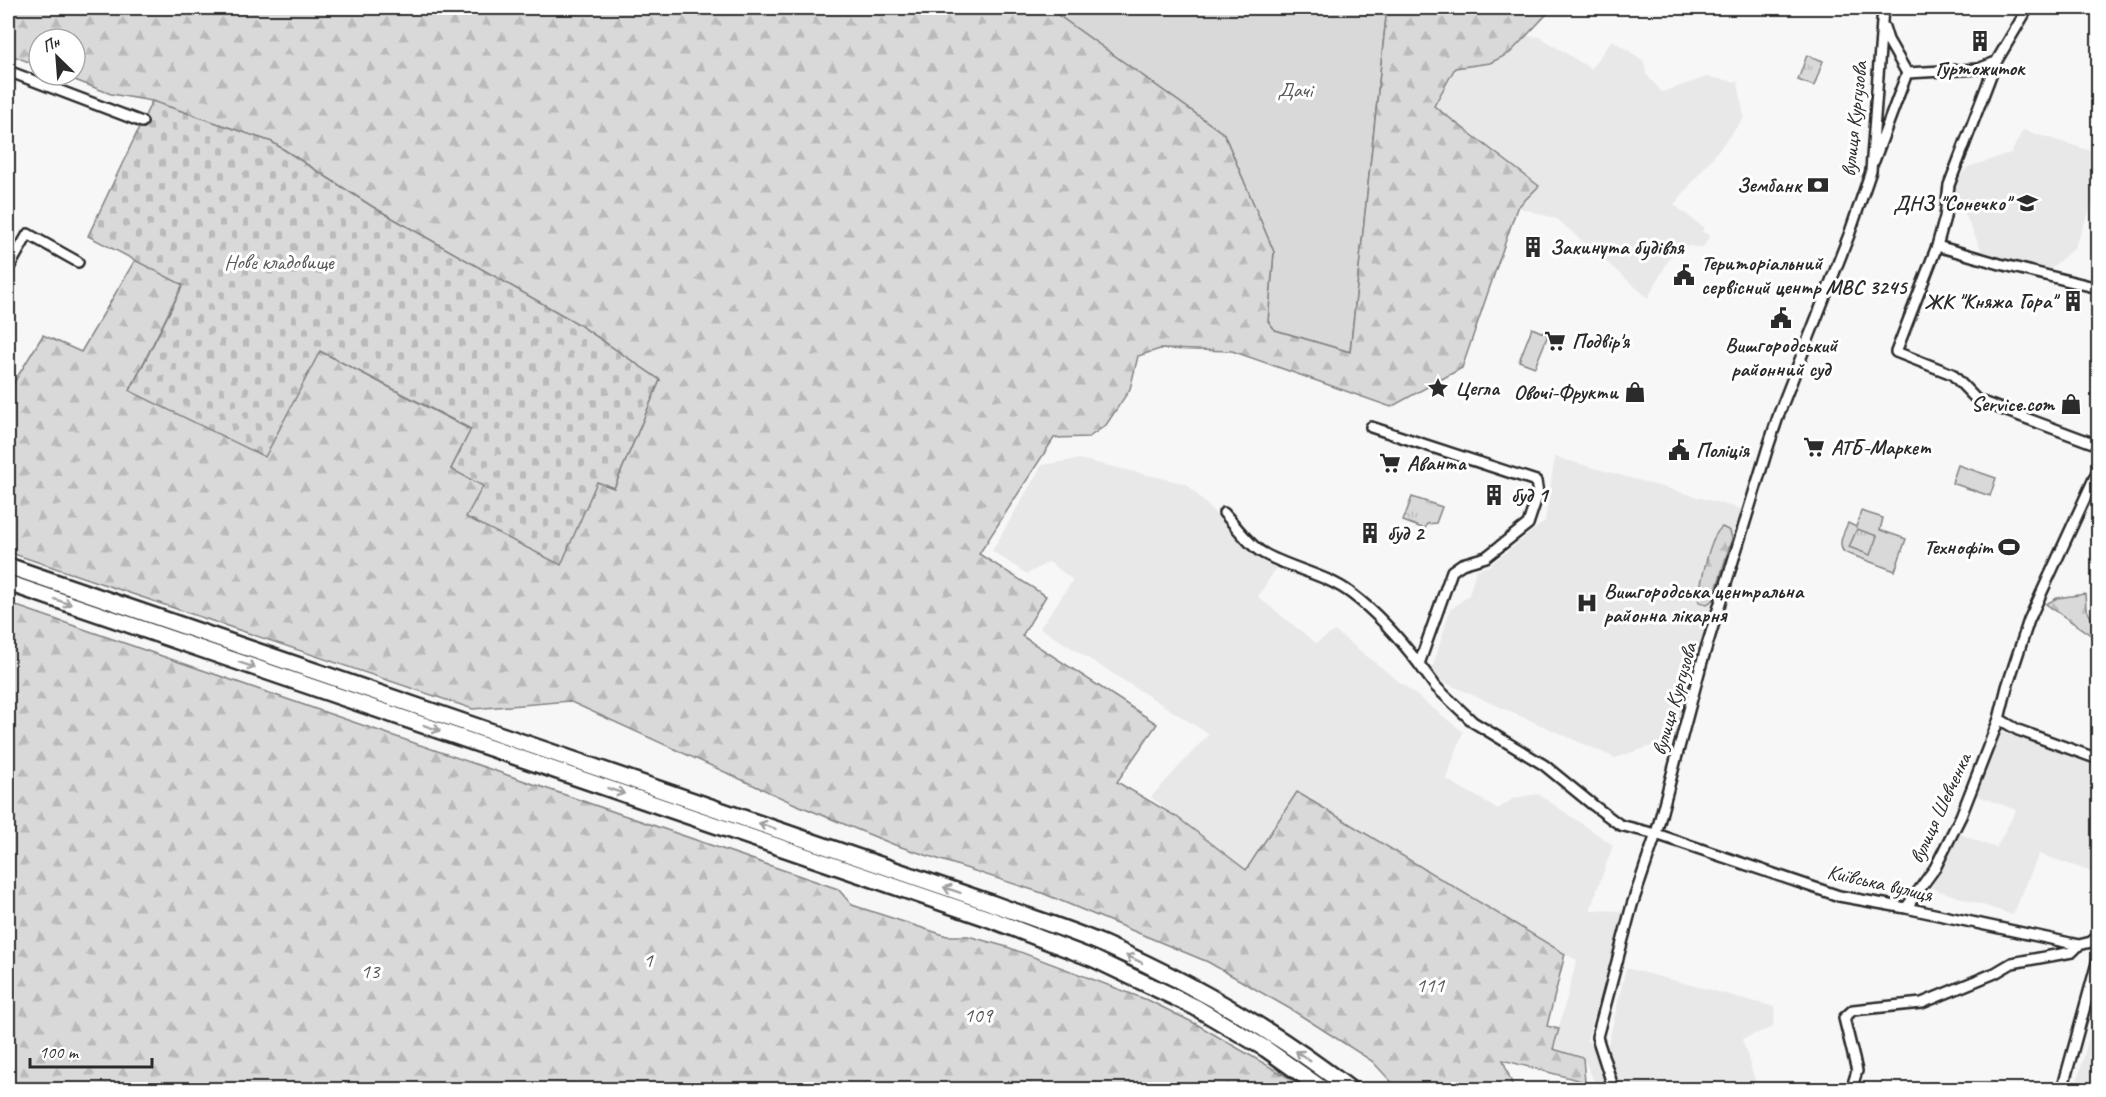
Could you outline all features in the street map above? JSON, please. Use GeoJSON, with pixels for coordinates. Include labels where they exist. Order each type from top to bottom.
{"type":"FeatureCollection","features":[{"type":"Feature","properties":{"kind":"main road"},"geometry":{"type":"LineString","coordinates":[[8,566],[980,899],[1102,944],[1201,992],[1276,1037],[1351,1089]]}},
{"type":"Feature","properties":{"kind":"main road"},"geometry":{"type":"LineString","coordinates":[[8,583],[953,907],[1094,959],[1195,1007],[1266,1049],[1324,1089]]}},
{"type":"Feature","properties":{"kind":"street","name":"вулиця Кургузова"},"geometry":{"type":"LineString","coordinates":[[1614,1089],[1596,1036],[1632,905],[1656,834],[1701,665],[1771,438],[1849,235],[1871,171],[1883,8]]}},
{"type":"Feature","properties":{"kind":"street"},"geometry":{"type":"LineString","coordinates":[[2028,8],[1996,62],[1949,185],[1945,217],[1937,246],[1896,352],[1952,374],[1977,399],[2098,445]]}},
{"type":"Feature","properties":{"kind":"street"},"geometry":{"type":"LineString","coordinates":[[1882,20],[1888,40],[1907,73]]}},
{"type":"Feature","properties":{"kind":"street"},"geometry":{"type":"LineString","coordinates":[[1907,73],[1978,69],[1996,62]]}},
{"type":"Feature","properties":{"kind":"street"},"geometry":{"type":"LineString","coordinates":[[8,71],[142,122]]}},
{"type":"Feature","properties":{"kind":"street"},"geometry":{"type":"LineString","coordinates":[[1871,171],[1907,73]]}},
{"type":"Feature","properties":{"kind":"street"},"geometry":{"type":"LineString","coordinates":[[8,269],[28,234],[78,262]]}},
{"type":"Feature","properties":{"kind":"street"},"geometry":{"type":"LineString","coordinates":[[1937,246],[2098,288]]}},
{"type":"Feature","properties":{"kind":"street"},"geometry":{"type":"LineString","coordinates":[[1371,427],[1536,481],[1538,494],[1528,524],[1486,557],[1462,564],[1452,571],[1419,664]]}},
{"type":"Feature","properties":{"kind":"street","name":"вулиця Шевченка"},"geometry":{"type":"LineString","coordinates":[[1906,908],[1935,868],[1961,816],[1999,719],[2029,620],[2098,470]]}},
{"type":"Feature","properties":{"kind":"street","name":"Київська вулиця"},"geometry":{"type":"LineString","coordinates":[[1224,513],[1260,552],[1351,593],[1400,640],[1436,687],[1473,722],[1544,765],[1593,806],[1620,825],[1656,834],[1839,896],[2079,945]]}},
{"type":"Feature","properties":{"kind":"street"},"geometry":{"type":"LineString","coordinates":[[1999,719],[2018,730],[2098,759]]}},
{"type":"Feature","properties":{"kind":"street"},"geometry":{"type":"LineString","coordinates":[[1851,1089],[1857,1071],[1844,1018],[1853,1010],[1922,1003],[1995,973],[2012,963],[2072,952],[2079,945],[2091,942],[2098,936]]}},
{"type":"Feature","properties":{"kind":"street"},"geometry":{"type":"LineString","coordinates":[[2062,1089],[2098,959]]}},
{"type":"Feature","properties":{"kind":"shaded area"},"geometry":{"type":"Polygon","coordinates":[[[1526,36],[1540,37],[1591,69],[1612,40],[1644,61],[1646,74],[1662,92],[1707,77],[1738,82],[1744,118],[1674,205],[1704,228],[1702,232],[1710,235],[1703,248],[1677,244],[1648,298],[1557,219],[1517,207],[1434,106],[1455,68],[1490,63],[1510,53],[1526,36]]]}},
{"type":"Feature","properties":{"kind":"shaded area","name":"ДНЗ \"Сонечко\""},"geometry":{"type":"Polygon","coordinates":[[[2023,130],[2098,153],[2098,190],[2088,215],[2074,248],[2049,270],[1983,254],[1953,187],[1968,167],[2011,153],[2023,130]]]}},
{"type":"Feature","properties":{"kind":"shaded area","name":"Вишгородська центральна районна лікарня"},"geometry":{"type":"Polygon","coordinates":[[[1555,457],[1741,509],[1675,738],[1615,758],[1430,676],[1450,610],[1469,595],[1476,570],[1489,566],[1545,521],[1555,457]]]}},
{"type":"Feature","properties":{"kind":"shaded area"},"geometry":{"type":"Polygon","coordinates":[[[1079,459],[1187,484],[1253,554],[1276,568],[1258,597],[1316,643],[1335,631],[1463,732],[1446,779],[1498,809],[1514,798],[1538,794],[1613,845],[1590,910],[1624,911],[1587,1041],[1595,1044],[1594,1053],[1612,1089],[1598,1089],[1583,1058],[1553,1049],[1577,960],[1556,950],[1297,792],[1246,871],[1151,797],[1209,734],[1040,628],[1073,580],[1049,562],[1027,574],[992,551],[1042,465],[1079,459]]]}},
{"type":"Feature","properties":{"kind":"shaded area"},"geometry":{"type":"Polygon","coordinates":[[[2000,730],[2098,764],[2098,874],[2039,854],[2013,915],[1931,888],[1960,834],[1996,848],[2016,810],[1973,794],[2000,730]]]}},
{"type":"Feature","properties":{"kind":"shaded area"},"geometry":{"type":"Polygon","coordinates":[[[1626,968],[1775,1007],[1773,1027],[1742,1039],[1758,1089],[1622,1089],[1606,1053],[1626,968]]]}},
{"type":"Feature","properties":{"kind":"shaded area"},"geometry":{"type":"Polygon","coordinates":[[[2098,1004],[2098,1089],[2075,1089],[2098,1004]]]}},
{"type":"Feature","properties":{"kind":"green space","name":"111"},"geometry":{"type":"Polygon","coordinates":[[[8,8],[1048,8],[1224,134],[1274,252],[1268,321],[1275,330],[1350,352],[1387,8],[1536,8],[1547,14],[1510,53],[1490,63],[1455,68],[1434,106],[1539,186],[1517,208],[1462,368],[1391,407],[1232,351],[1160,349],[1138,356],[1130,389],[1106,425],[1089,437],[1054,438],[979,554],[1046,596],[1022,636],[1157,724],[1117,782],[1177,817],[1246,870],[1297,792],[1565,954],[1547,1026],[1559,1029],[1553,1049],[1583,1058],[1585,1082],[1503,1060],[1514,1089],[1398,1089],[1372,1061],[1292,1010],[1208,962],[1042,893],[895,845],[795,804],[569,701],[473,709],[8,552],[8,392],[43,335],[81,352],[135,260],[183,284],[130,390],[320,351],[471,430],[451,469],[597,482],[614,488],[660,380],[578,324],[373,207],[272,142],[152,101],[111,94],[87,85],[87,27],[27,27],[27,61],[8,54],[8,8]]]}},
{"type":"Feature","properties":{"kind":"green space","name":"Дачі"},"geometry":{"type":"Polygon","coordinates":[[[1048,8],[1387,8],[1350,352],[1275,330],[1268,321],[1274,252],[1224,134],[1048,8]]]}},
{"type":"Feature","properties":{"kind":"green space"},"geometry":{"type":"Polygon","coordinates":[[[1807,55],[1823,61],[1814,86],[1798,80],[1807,55]]]}},
{"type":"Feature","properties":{"kind":"green space","name":"Нове кладовище"},"geometry":{"type":"Polygon","coordinates":[[[152,101],[272,142],[373,207],[578,324],[660,380],[614,488],[597,482],[561,565],[466,517],[483,486],[451,469],[471,429],[320,351],[265,457],[130,391],[183,285],[88,236],[152,101]]]}},
{"type":"Feature","properties":{"kind":"green space"},"geometry":{"type":"Polygon","coordinates":[[[1532,328],[1548,335],[1535,367],[1519,361],[1532,328]]]}},
{"type":"Feature","properties":{"kind":"green space"},"geometry":{"type":"Polygon","coordinates":[[[1958,465],[1996,478],[1990,496],[1952,483],[1958,465]]]}},
{"type":"Feature","properties":{"kind":"green space"},"geometry":{"type":"Polygon","coordinates":[[[1412,497],[1442,507],[1436,523],[1427,524],[1425,529],[1403,521],[1412,497]]]}},
{"type":"Feature","properties":{"kind":"green space"},"geometry":{"type":"Polygon","coordinates":[[[1861,511],[1883,518],[1880,530],[1906,539],[1895,571],[1844,552],[1842,549],[1842,538],[1848,523],[1856,527],[1861,511]]]}},
{"type":"Feature","properties":{"kind":"green space"},"geometry":{"type":"Polygon","coordinates":[[[1722,527],[1730,531],[1732,538],[1713,600],[1707,604],[1699,602],[1698,596],[1710,549],[1717,532],[1722,527]]]}},
{"type":"Feature","properties":{"kind":"green space"},"geometry":{"type":"Polygon","coordinates":[[[1857,529],[1877,536],[1870,555],[1849,547],[1857,529]]]}},
{"type":"Feature","properties":{"kind":"green space"},"geometry":{"type":"Polygon","coordinates":[[[2085,594],[2086,608],[2098,631],[2098,640],[2046,604],[2057,598],[2085,594]]]}},
{"type":"Feature","properties":{"kind":"green space"},"geometry":{"type":"Polygon","coordinates":[[[8,603],[838,889],[852,905],[947,936],[968,936],[1007,947],[1150,1001],[1196,1024],[1308,1089],[8,1089],[8,603]]]}},
{"type":"Feature","properties":{"kind":"place","name":"Гуртожиток"},"geometry":{"type":"Point","coordinates":[1980,41]}},
{"type":"Feature","properties":{"kind":"place","name":"Зембанк"},"geometry":{"type":"Point","coordinates":[1818,185]}},
{"type":"Feature","properties":{"kind":"place","name":"ДНЗ \"Сонечко\""},"geometry":{"type":"Point","coordinates":[2027,203]}},
{"type":"Feature","properties":{"kind":"place","name":"Закинута будівля"},"geometry":{"type":"Point","coordinates":[1533,247]}},
{"type":"Feature","properties":{"kind":"place","name":"Територіальний сервісний центр МВС 3245"},"geometry":{"type":"Point","coordinates":[1684,275]}},
{"type":"Feature","properties":{"kind":"place","name":"ЖК \"Княжа Гора\""},"geometry":{"type":"Point","coordinates":[2073,301]}},
{"type":"Feature","properties":{"kind":"place","name":"Вишгородський районний суд"},"geometry":{"type":"Point","coordinates":[1781,318]}},
{"type":"Feature","properties":{"kind":"place","name":"Подвір'я"},"geometry":{"type":"Point","coordinates":[1555,341]}},
{"type":"Feature","properties":{"kind":"place","name":"Цегла"},"geometry":{"type":"Point","coordinates":[1438,388]}},
{"type":"Feature","properties":{"kind":"place","name":"Овочі-Фрукти"},"geometry":{"type":"Point","coordinates":[1635,392]}},
{"type":"Feature","properties":{"kind":"place","name":"Service.com"},"geometry":{"type":"Point","coordinates":[2071,404]}},
{"type":"Feature","properties":{"kind":"place","name":"АТБ-Маркет"},"geometry":{"type":"Point","coordinates":[1814,447]}},
{"type":"Feature","properties":{"kind":"place","name":"Поліція"},"geometry":{"type":"Point","coordinates":[1679,450]}},
{"type":"Feature","properties":{"kind":"place","name":"Аванта"},"geometry":{"type":"Point","coordinates":[1390,463]}},
{"type":"Feature","properties":{"kind":"place","name":"буд 1"},"geometry":{"type":"Point","coordinates":[1494,495]}},
{"type":"Feature","properties":{"kind":"place","name":"буд 2"},"geometry":{"type":"Point","coordinates":[1370,533]}},
{"type":"Feature","properties":{"kind":"place","name":"Технофіт"},"geometry":{"type":"Point","coordinates":[2009,547]}},
{"type":"Feature","properties":{"kind":"place","name":"Вишгородська центральна районна лікарня"},"geometry":{"type":"Point","coordinates":[1587,603]}},
{"type":"Feature","properties":{"kind":"park label","name":"1"},"geometry":{"type":"Point","coordinates":[648,960]}},
{"type":"Feature","properties":{"kind":"park label","name":"13"},"geometry":{"type":"Point","coordinates":[370,971]}},
{"type":"Feature","properties":{"kind":"park label","name":"109"},"geometry":{"type":"Point","coordinates":[978,1015]}}]}
